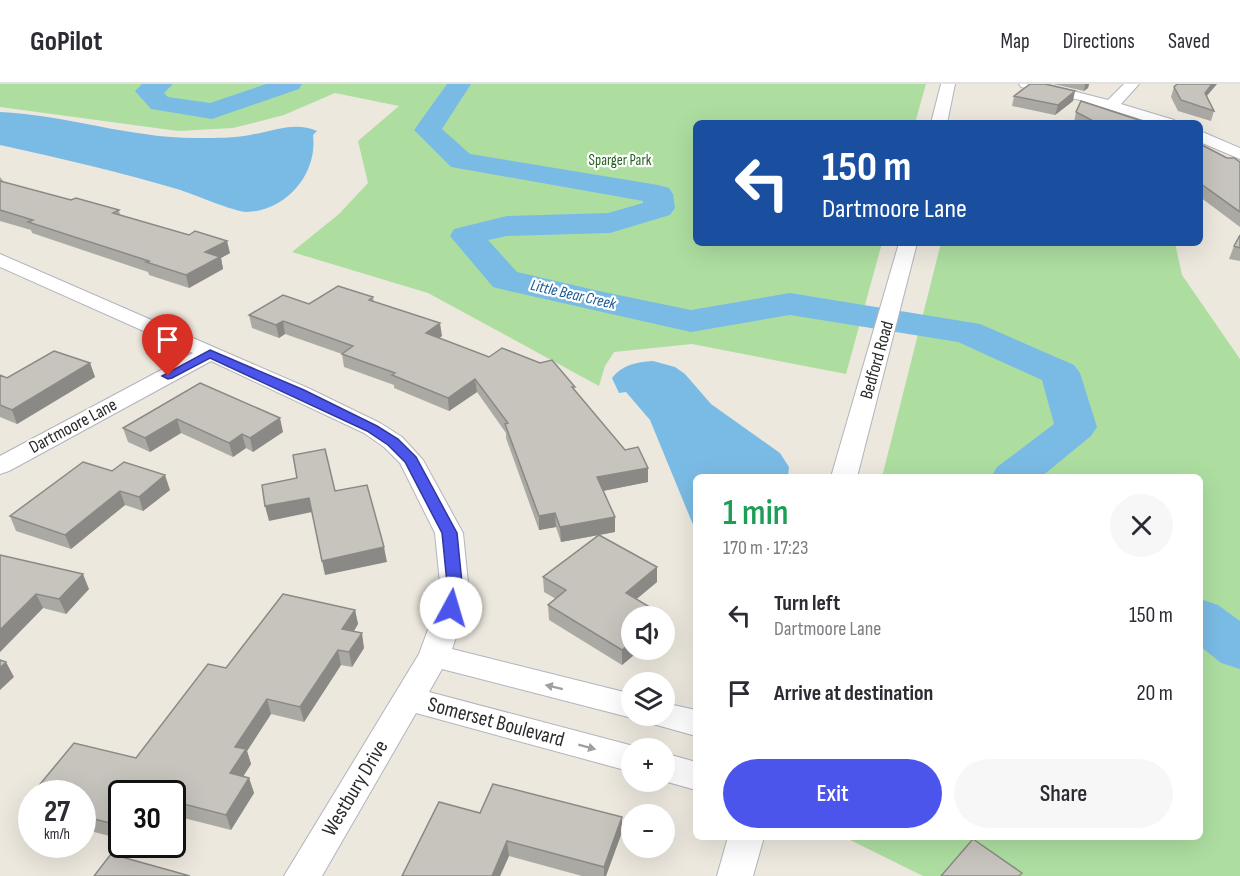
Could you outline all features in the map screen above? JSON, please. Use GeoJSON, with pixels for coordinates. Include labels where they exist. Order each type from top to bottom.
{"type":"FeatureCollection","features":[{"type":"Feature","properties":{"kind":"street"},"geometry":{"type":"LineString","coordinates":[[940,120],[948,84]]}},
{"type":"Feature","properties":{"kind":"street"},"geometry":{"type":"LineString","coordinates":[[1027,84],[1159,120]]}},
{"type":"Feature","properties":{"kind":"street"},"geometry":{"type":"LineString","coordinates":[[1111,105],[1132,84]]}},
{"type":"Feature","properties":{"kind":"street"},"geometry":{"type":"LineString","coordinates":[[1203,137],[1240,154]]}},
{"type":"Feature","properties":{"kind":"street","name":"Bedford Road"},"geometry":{"type":"LineString","coordinates":[[845,474],[907,246]]}},
{"type":"Feature","properties":{"kind":"street","name":"Somerset Boulevard"},"geometry":{"type":"LineString","coordinates":[[0,260],[372,428],[393,442],[411,460],[449,533],[454,583],[451,608],[434,656],[409,699],[621,756]]}},
{"type":"Feature","properties":{"kind":"street","name":"Dartmoore Lane"},"geometry":{"type":"LineString","coordinates":[[0,465],[210,353]]}},
{"type":"Feature","properties":{"kind":"street"},"geometry":{"type":"LineString","coordinates":[[434,656],[621,703]]}},
{"type":"Feature","properties":{"kind":"street","name":"Westbury Drive"},"geometry":{"type":"LineString","coordinates":[[302,876],[409,699]]}},
{"type":"Feature","properties":{"kind":"street"},"geometry":{"type":"LineString","coordinates":[[675,718],[693,722]]}},
{"type":"Feature","properties":{"kind":"street"},"geometry":{"type":"LineString","coordinates":[[675,770],[693,775]]}},
{"type":"Feature","properties":{"kind":"street"},"geometry":{"type":"LineString","coordinates":[[735,876],[745,840]]}},
{"type":"Feature","properties":{"kind":"green space","name":"Sparger Park"},"geometry":{"type":"Polygon","coordinates":[[[0,84],[926,84],[916,120],[693,120],[693,246],[881,246],[846,374],[692,344],[614,352],[605,366],[599,386],[428,293],[292,252],[339,214],[368,183],[358,141],[399,106],[335,93],[284,115],[233,128],[178,131],[0,107],[0,84]]]}},
{"type":"Feature","properties":{"kind":"green space"},"geometry":{"type":"Polygon","coordinates":[[[940,246],[1176,246],[1182,275],[1240,359],[1240,876],[923,876],[850,840],[1203,840],[1203,474],[883,474],[940,246]]]}},
{"type":"Feature","properties":{"kind":"water"},"geometry":{"type":"Polygon","coordinates":[[[0,112],[50,117],[149,135],[175,137],[238,137],[292,127],[317,131],[313,135],[310,163],[305,176],[296,188],[274,205],[247,212],[133,177],[0,145],[0,112]]]}},
{"type":"Feature","properties":{"kind":"water"},"geometry":{"type":"Polygon","coordinates":[[[653,361],[675,367],[685,374],[711,404],[780,453],[789,467],[788,474],[693,474],[693,525],[650,420],[626,392],[619,393],[612,378],[620,370],[641,362],[653,361]]]}},
{"type":"Feature","properties":{"kind":"building"},"geometry":{"type":"Polygon","coordinates":[[[1030,84],[1045,84],[1075,91],[1058,105],[1014,96],[1030,84]]]}},
{"type":"Feature","properties":{"kind":"building"},"geometry":{"type":"Polygon","coordinates":[[[1177,84],[1212,84],[1205,93],[1214,111],[1181,100],[1174,87],[1177,84]]]}},
{"type":"Feature","properties":{"kind":"building"},"geometry":{"type":"Polygon","coordinates":[[[1081,101],[1139,120],[1091,120],[1076,112],[1081,101]]]}},
{"type":"Feature","properties":{"kind":"building"},"geometry":{"type":"Polygon","coordinates":[[[1203,146],[1240,162],[1240,212],[1203,185],[1203,146]]]}},
{"type":"Feature","properties":{"kind":"building"},"geometry":{"type":"Polygon","coordinates":[[[0,181],[119,210],[113,213],[189,235],[195,231],[227,241],[205,252],[220,257],[186,275],[28,222],[33,220],[0,210],[0,181]]]}},
{"type":"Feature","properties":{"kind":"building"},"geometry":{"type":"Polygon","coordinates":[[[1240,235],[1240,248],[1234,246],[1240,235]]]}},
{"type":"Feature","properties":{"kind":"building"},"geometry":{"type":"Polygon","coordinates":[[[338,286],[373,297],[369,300],[440,323],[426,333],[489,357],[502,348],[540,363],[552,360],[625,450],[638,447],[648,468],[597,477],[615,517],[560,527],[555,513],[539,516],[505,424],[508,423],[475,379],[448,398],[392,375],[395,373],[342,354],[353,346],[283,321],[276,325],[249,315],[283,295],[309,304],[338,286]]]}},
{"type":"Feature","properties":{"kind":"building"},"geometry":{"type":"Polygon","coordinates":[[[54,351],[90,363],[12,410],[0,405],[0,375],[7,378],[54,351]]]}},
{"type":"Feature","properties":{"kind":"building"},"geometry":{"type":"Polygon","coordinates":[[[200,383],[280,418],[250,438],[242,434],[229,443],[177,419],[145,438],[123,428],[200,383]]]}},
{"type":"Feature","properties":{"kind":"building"},"geometry":{"type":"Polygon","coordinates":[[[325,449],[335,491],[367,485],[384,547],[322,561],[309,498],[265,506],[262,485],[297,478],[293,455],[325,449]]]}},
{"type":"Feature","properties":{"kind":"building"},"geometry":{"type":"Polygon","coordinates":[[[83,462],[112,471],[124,462],[165,475],[139,497],[120,491],[65,535],[10,516],[83,462]]]}},
{"type":"Feature","properties":{"kind":"building"},"geometry":{"type":"Polygon","coordinates":[[[599,535],[657,567],[626,593],[648,606],[621,606],[621,649],[548,605],[566,590],[543,577],[599,535]]]}},
{"type":"Feature","properties":{"kind":"building"},"geometry":{"type":"Polygon","coordinates":[[[0,555],[83,574],[59,599],[36,594],[0,630],[0,555]]]}},
{"type":"Feature","properties":{"kind":"building"},"geometry":{"type":"Polygon","coordinates":[[[283,594],[355,610],[342,629],[362,633],[349,652],[338,650],[300,707],[267,699],[235,747],[246,749],[230,773],[249,778],[226,815],[186,805],[186,780],[108,780],[108,822],[96,820],[96,780],[44,780],[74,743],[136,758],[208,664],[226,668],[283,594]]]}},
{"type":"Feature","properties":{"kind":"building"},"geometry":{"type":"Polygon","coordinates":[[[0,660],[6,662],[0,668],[0,660]]]}},
{"type":"Feature","properties":{"kind":"building"},"geometry":{"type":"Polygon","coordinates":[[[493,784],[621,817],[621,820],[604,867],[507,841],[492,876],[402,876],[439,802],[480,813],[493,784]]]}},
{"type":"Feature","properties":{"kind":"building"},"geometry":{"type":"Polygon","coordinates":[[[972,840],[1022,873],[1019,876],[941,876],[972,840]]]}},
{"type":"Feature","properties":{"kind":"building"},"geometry":{"type":"Polygon","coordinates":[[[108,858],[125,858],[190,876],[94,876],[108,858]]]}},
{"type":"Feature","properties":{"kind":"waterway","name":"Little Bear Creek"},"geometry":{"type":"LineString","coordinates":[[161,84],[148,91],[160,104],[212,111],[290,84]]}},
{"type":"Feature","properties":{"kind":"waterway","name":"Little Bear Creek"},"geometry":{"type":"LineString","coordinates":[[459,84],[428,130],[461,161],[658,194],[659,208],[610,223],[507,226],[466,236],[505,280],[691,321],[790,304],[967,332],[1060,373],[1076,427],[1017,474]]}},
{"type":"Feature","properties":{"kind":"waterway","name":"Little Bear Creek"},"geometry":{"type":"LineString","coordinates":[[1203,620],[1240,649]]}},
{"type":"Feature","properties":{"kind":"route"},"geometry":{"type":"LineString","coordinates":[[168,376],[210,353],[372,428],[393,442],[411,460],[449,533],[454,583],[451,608]]}}]}
